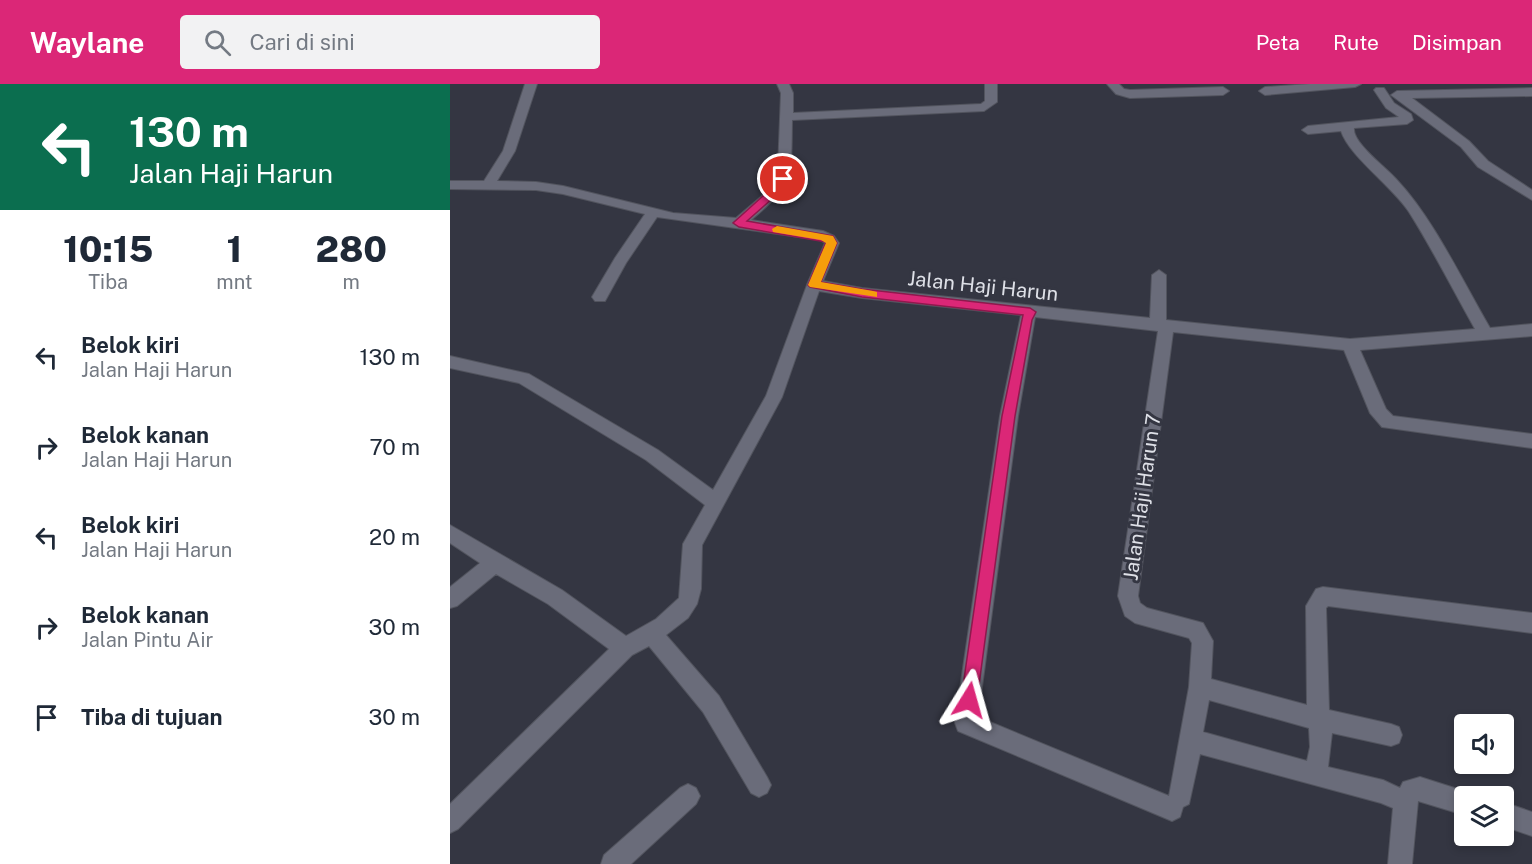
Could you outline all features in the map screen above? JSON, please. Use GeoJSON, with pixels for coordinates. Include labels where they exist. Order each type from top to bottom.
{"type":"FeatureCollection","features":[{"type":"Feature","properties":{"kind":"street"},"geometry":{"type":"LineString","coordinates":[[488,185],[509,151],[531,84]]}},
{"type":"Feature","properties":{"kind":"street"},"geometry":{"type":"LineString","coordinates":[[739,223],[777,189],[783,179],[787,93],[783,84]]}},
{"type":"Feature","properties":{"kind":"street"},"geometry":{"type":"LineString","coordinates":[[787,117],[984,107],[991,102],[991,84]]}},
{"type":"Feature","properties":{"kind":"street"},"geometry":{"type":"LineString","coordinates":[[1113,84],[1120,92],[1130,94],[1223,91]]}},
{"type":"Feature","properties":{"kind":"street"},"geometry":{"type":"LineString","coordinates":[[1265,90],[1354,84]]}},
{"type":"Feature","properties":{"kind":"street"},"geometry":{"type":"LineString","coordinates":[[1375,87],[1401,96],[1465,144],[1483,164],[1532,196]]}},
{"type":"Feature","properties":{"kind":"street"},"geometry":{"type":"LineString","coordinates":[[1308,130],[1407,120],[1407,117],[1390,105],[1375,87]]}},
{"type":"Feature","properties":{"kind":"street"},"geometry":{"type":"LineString","coordinates":[[1401,96],[1513,88],[1532,92]]}},
{"type":"Feature","properties":{"kind":"street"},"geometry":{"type":"LineString","coordinates":[[1347,127],[1347,133],[1355,146],[1393,183],[1414,210],[1485,332]]}},
{"type":"Feature","properties":{"kind":"street"},"geometry":{"type":"LineString","coordinates":[[450,185],[536,186],[563,190],[654,212],[739,223],[829,239],[832,243],[814,285],[774,397],[693,544],[689,559],[688,601],[679,613],[652,634],[625,648],[450,821]]}},
{"type":"Feature","properties":{"kind":"street"},"geometry":{"type":"LineString","coordinates":[[600,297],[620,261],[654,212]]}},
{"type":"Feature","properties":{"kind":"street"},"geometry":{"type":"LineString","coordinates":[[1159,275],[1162,326]]}},
{"type":"Feature","properties":{"kind":"street","name":"Jalan Haji Harun"},"geometry":{"type":"LineString","coordinates":[[814,285],[862,293],[1030,312],[1350,345],[1485,332],[1532,330]]}},
{"type":"Feature","properties":{"kind":"street","name":"Jalan Haji Harun 7"},"geometry":{"type":"LineString","coordinates":[[1030,312],[1026,320],[1009,416],[966,723],[1177,802],[1200,687],[1203,640],[1196,630],[1142,616],[1132,609],[1128,596],[1162,326]]}},
{"type":"Feature","properties":{"kind":"street"},"geometry":{"type":"LineString","coordinates":[[1350,345],[1379,413],[1388,422],[1532,441]]}},
{"type":"Feature","properties":{"kind":"street"},"geometry":{"type":"LineString","coordinates":[[450,362],[523,378],[652,455],[715,502]]}},
{"type":"Feature","properties":{"kind":"street"},"geometry":{"type":"LineString","coordinates":[[450,533],[495,563],[555,597],[625,648]]}},
{"type":"Feature","properties":{"kind":"street"},"geometry":{"type":"LineString","coordinates":[[450,599],[495,563]]}},
{"type":"Feature","properties":{"kind":"street"},"geometry":{"type":"LineString","coordinates":[[1314,775],[1321,750],[1318,719],[1316,606],[1323,596],[1532,623]]}},
{"type":"Feature","properties":{"kind":"street"},"geometry":{"type":"LineString","coordinates":[[652,634],[711,704],[759,785]]}},
{"type":"Feature","properties":{"kind":"street"},"geometry":{"type":"LineString","coordinates":[[1200,687],[1318,719],[1391,735]]}},
{"type":"Feature","properties":{"kind":"street"},"geometry":{"type":"LineString","coordinates":[[1191,740],[1383,792],[1405,802]]}},
{"type":"Feature","properties":{"kind":"street"},"geometry":{"type":"LineString","coordinates":[[1400,864],[1405,802],[1411,790],[1420,789],[1454,800]]}},
{"type":"Feature","properties":{"kind":"street"},"geometry":{"type":"LineString","coordinates":[[613,864],[688,796]]}},
{"type":"Feature","properties":{"kind":"street"},"geometry":{"type":"LineString","coordinates":[[1514,818],[1532,824]]}},
{"type":"Feature","properties":{"kind":"slow traffic"},"geometry":{"type":"LineString","coordinates":[[777,229],[823,236],[832,243],[814,285],[873,295]]}},
{"type":"Feature","properties":{"kind":"route"},"geometry":{"type":"LineString","coordinates":[[783,179],[777,189],[739,223],[823,236],[829,239],[832,243],[814,285],[862,293],[1030,312],[1026,320],[1009,416],[969,700]]}}]}
